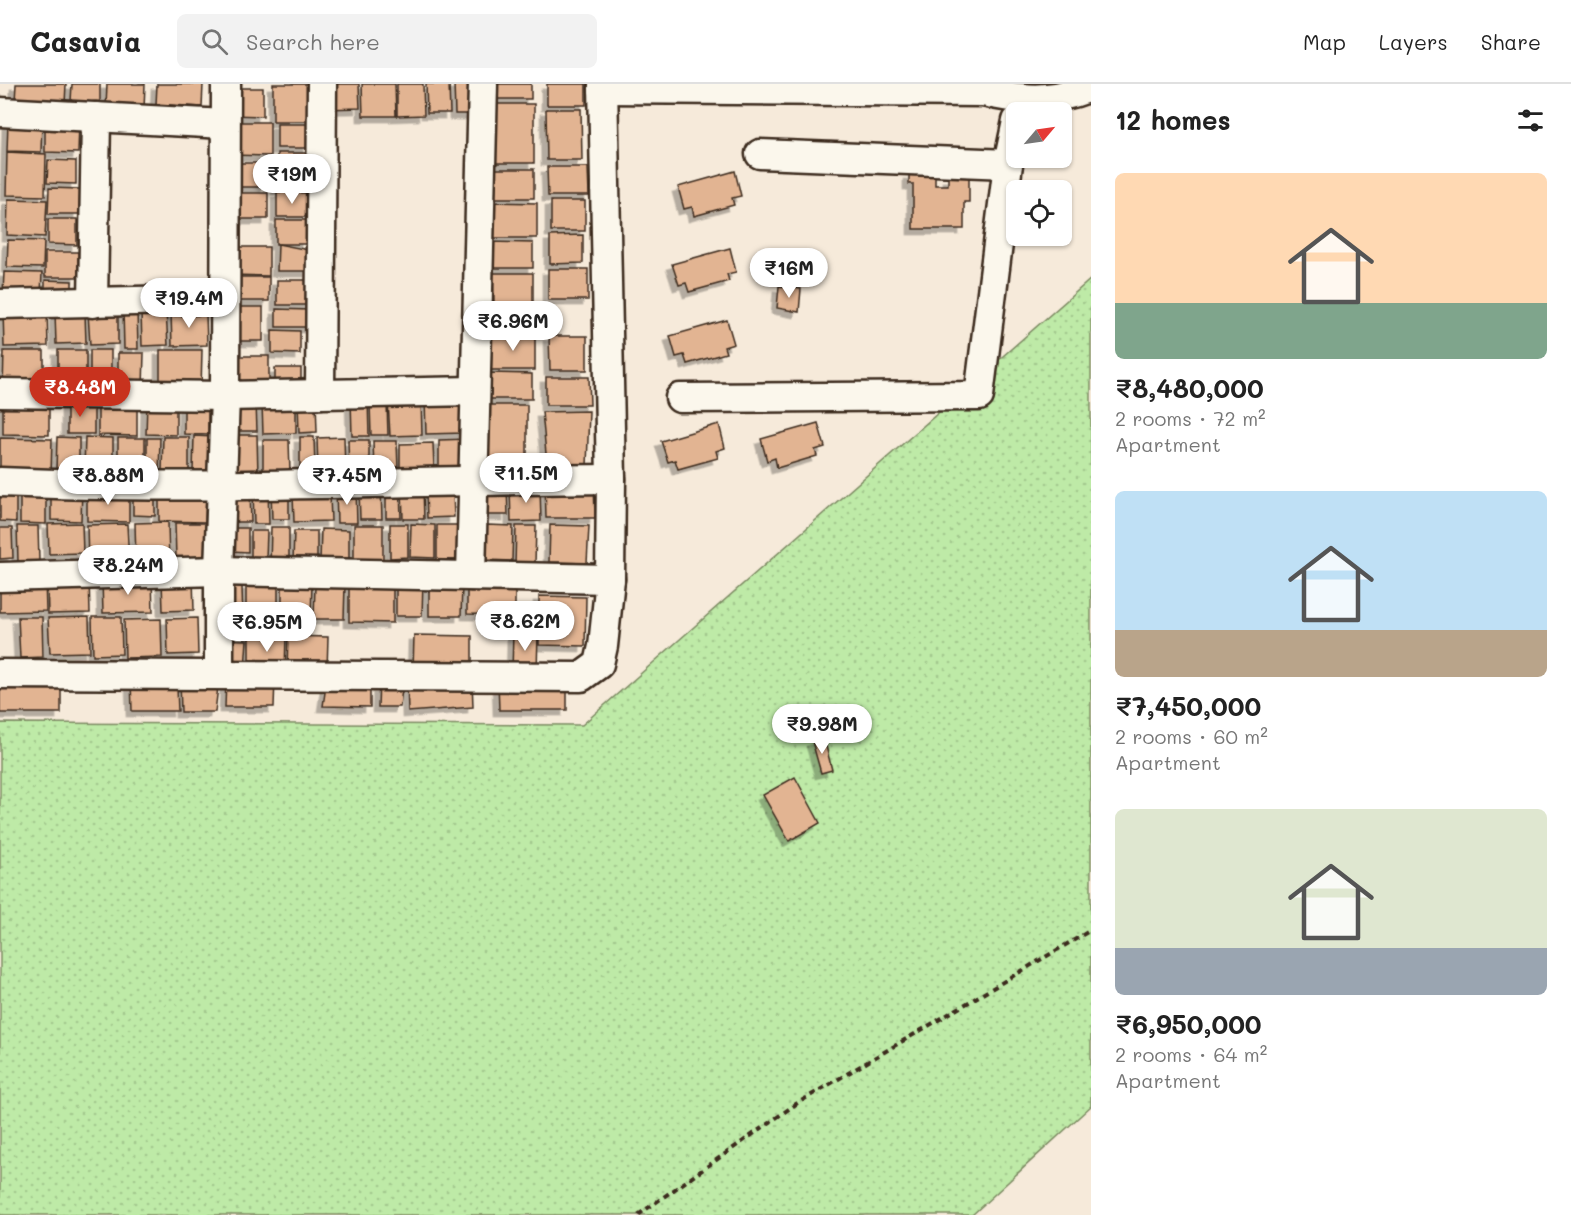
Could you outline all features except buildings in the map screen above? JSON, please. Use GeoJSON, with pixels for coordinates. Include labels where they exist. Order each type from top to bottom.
{"type":"FeatureCollection","features":[{"type":"Feature","properties":{"kind":"street"},"geometry":{"type":"LineString","coordinates":[[219,674],[219,572],[225,396],[226,84]]}},
{"type":"Feature","properties":{"kind":"street"},"geometry":{"type":"LineString","coordinates":[[320,394],[322,84]]}},
{"type":"Feature","properties":{"kind":"street"},"geometry":{"type":"LineString","coordinates":[[471,576],[483,84]]}},
{"type":"Feature","properties":{"kind":"street"},"geometry":{"type":"LineString","coordinates":[[1048,102],[1088,88],[1088,84]]}},
{"type":"Feature","properties":{"kind":"street"},"geometry":{"type":"LineString","coordinates":[[0,674],[581,677],[599,664],[610,579],[611,479],[603,86],[983,88],[1006,103]]}},
{"type":"Feature","properties":{"kind":"street"},"geometry":{"type":"LineString","coordinates":[[0,112],[225,124]]}},
{"type":"Feature","properties":{"kind":"street"},"geometry":{"type":"LineString","coordinates":[[93,303],[96,117]]}},
{"type":"Feature","properties":{"kind":"street"},"geometry":{"type":"LineString","coordinates":[[760,154],[1006,164]]}},
{"type":"Feature","properties":{"kind":"street"},"geometry":{"type":"LineString","coordinates":[[680,398],[979,396],[1008,168]]}},
{"type":"Feature","properties":{"kind":"street"},"geometry":{"type":"LineString","coordinates":[[0,304],[224,299]]}},
{"type":"Feature","properties":{"kind":"street"},"geometry":{"type":"LineString","coordinates":[[0,393],[225,396],[475,391]]}},
{"type":"Feature","properties":{"kind":"street"},"geometry":{"type":"LineString","coordinates":[[0,482],[223,486],[611,479]]}},
{"type":"Feature","properties":{"kind":"street"},"geometry":{"type":"LineString","coordinates":[[0,577],[219,572],[610,579]]}},
{"type":"Feature","properties":{"kind":"path"},"geometry":{"type":"LineString","coordinates":[[638,1215],[796,1104],[1091,930]]}},
{"type":"Feature","properties":{"kind":"green space"},"geometry":{"type":"Polygon","coordinates":[[[1091,279],[1091,1106],[972,1215],[0,1215],[0,723],[582,725],[1091,279]]]}}]}
